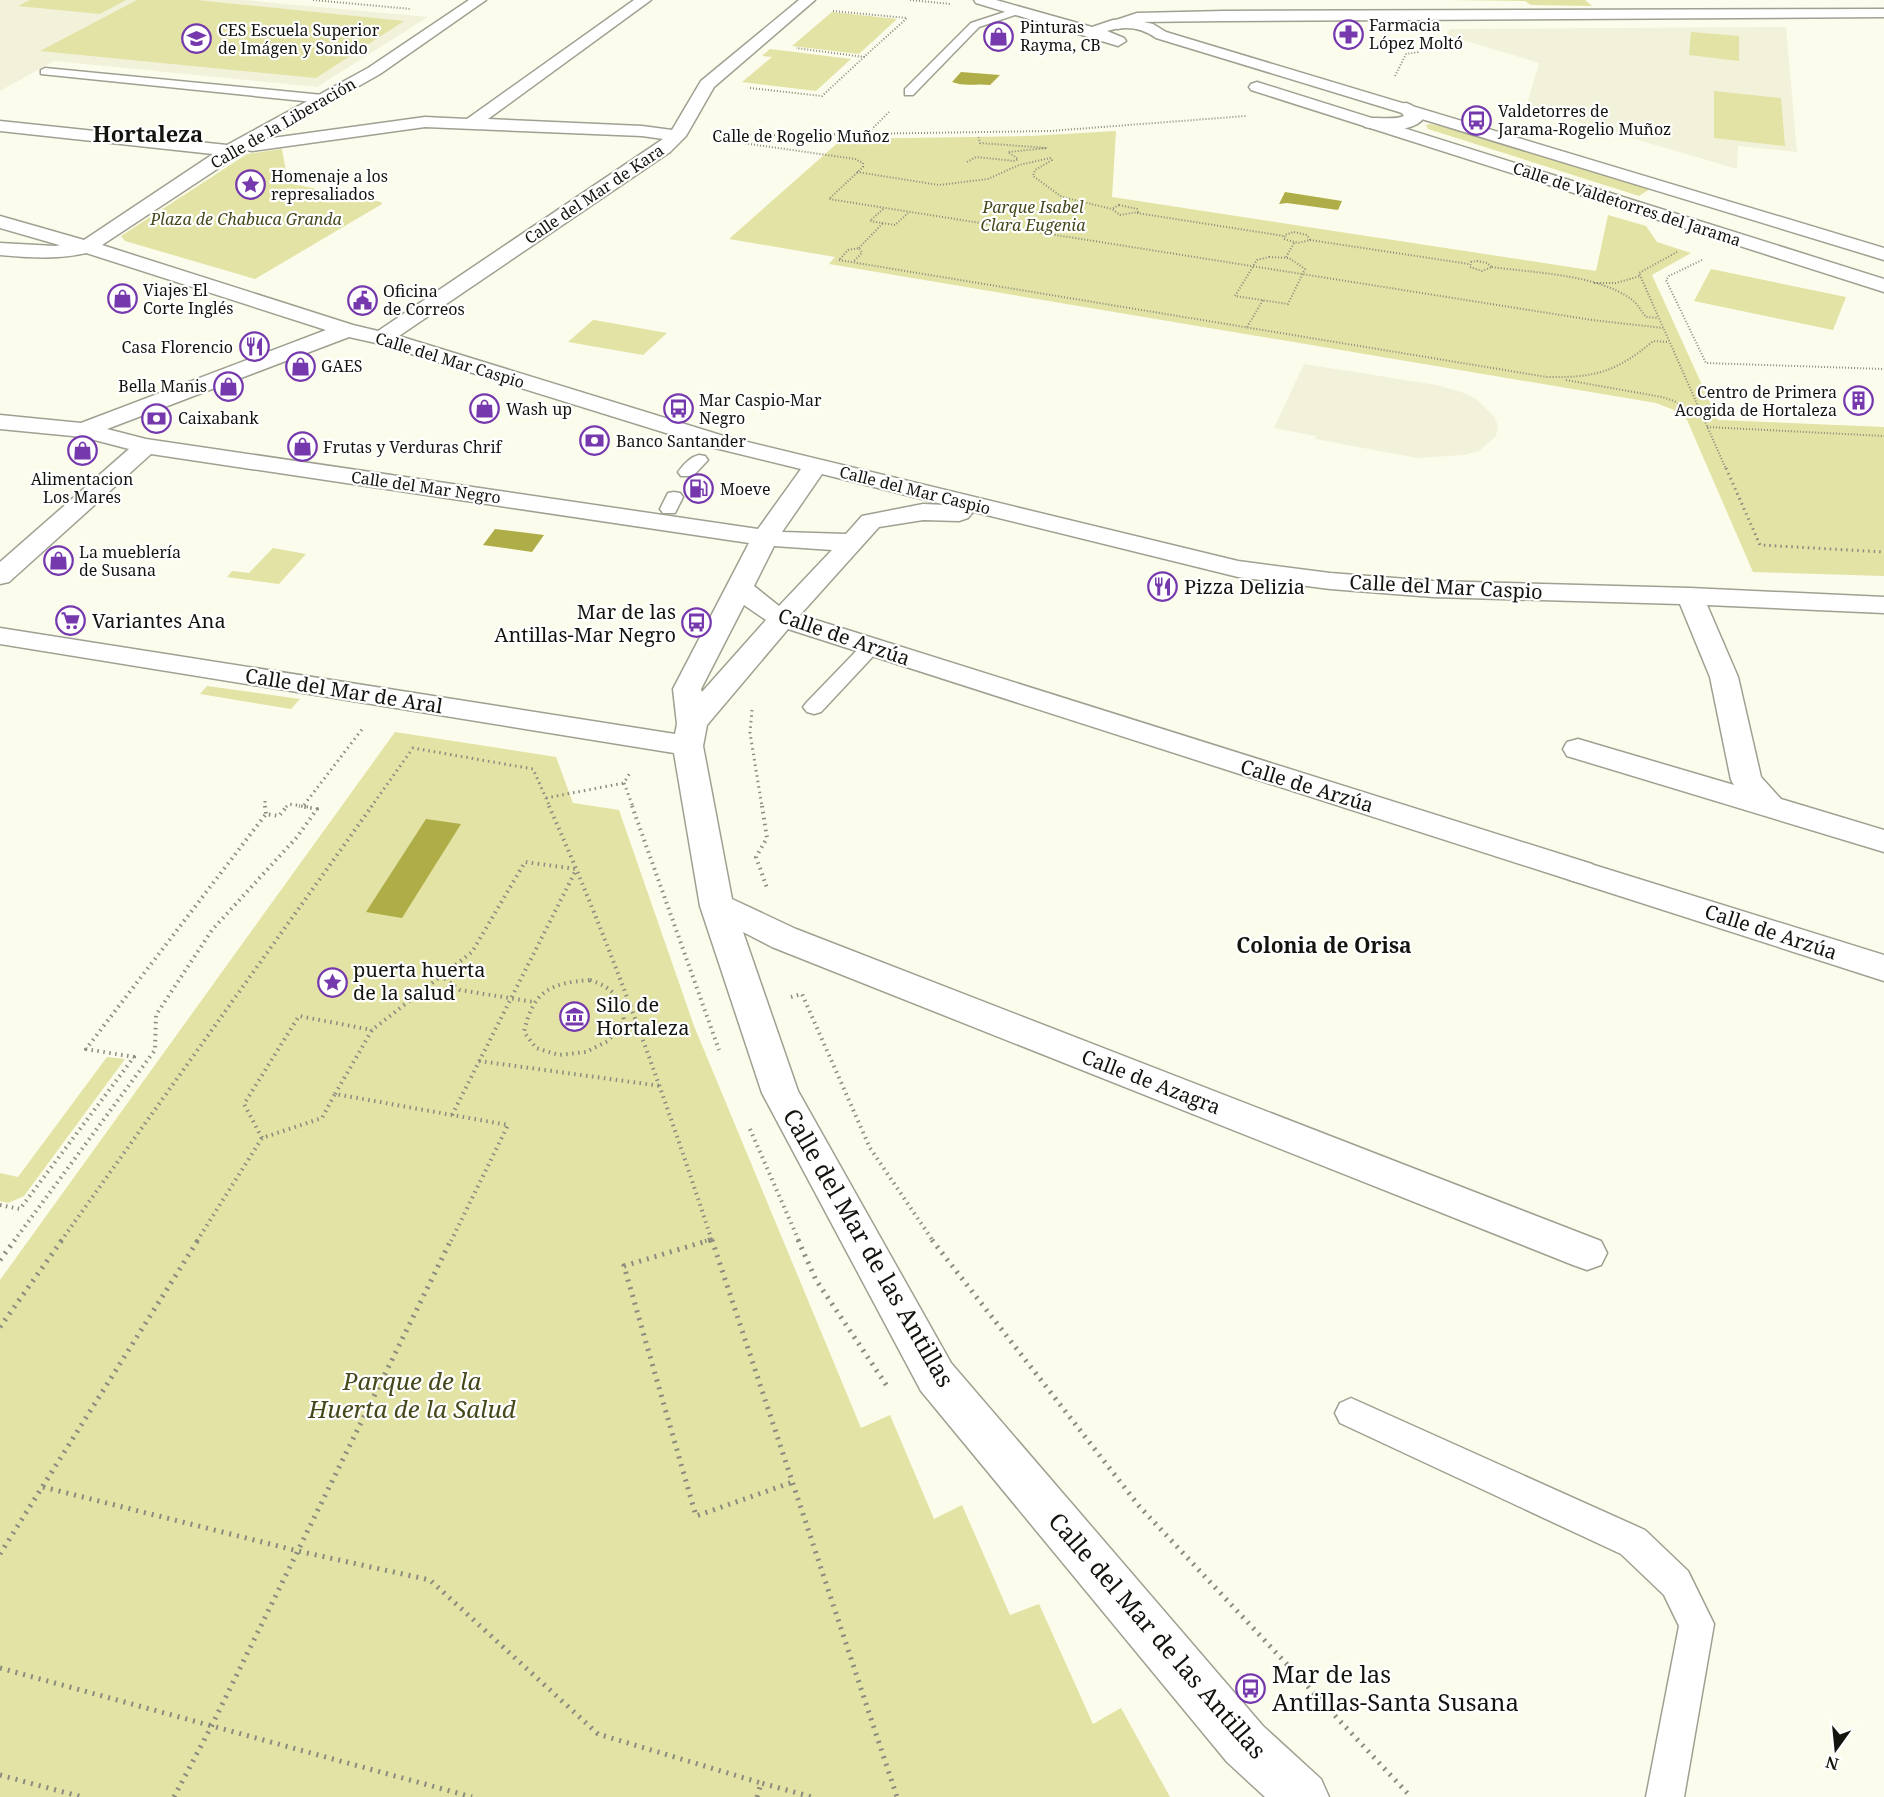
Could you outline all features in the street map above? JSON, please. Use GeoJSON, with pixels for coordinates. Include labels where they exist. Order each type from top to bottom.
{"type":"FeatureCollection","features":[{"type":"Feature","properties":{"kind":"street","name":"Calle de la Liberación"},"geometry":{"type":"LineString","coordinates":[[87,247],[233,149],[374,71],[479,0]]}},
{"type":"Feature","properties":{"kind":"street"},"geometry":{"type":"LineString","coordinates":[[472,123],[644,0]]}},
{"type":"Feature","properties":{"kind":"street","name":"Calle del Mar de Kara"},"geometry":{"type":"LineString","coordinates":[[382,338],[664,148],[677,136],[707,84],[808,0]]}},
{"type":"Feature","properties":{"kind":"street"},"geometry":{"type":"LineString","coordinates":[[981,0],[1135,44],[1159,39],[1161,35],[1224,16]]}},
{"type":"Feature","properties":{"kind":"street"},"geometry":{"type":"LineString","coordinates":[[1321,0],[1338,15]]}},
{"type":"Feature","properties":{"kind":"street"},"geometry":{"type":"LineString","coordinates":[[1098,33],[1098,29],[1102,27],[1137,18],[1831,7],[1884,13]]}},
{"type":"Feature","properties":{"kind":"street"},"geometry":{"type":"LineString","coordinates":[[1096,16],[1118,24]]}},
{"type":"Feature","properties":{"kind":"street","name":"Calle de Valdetorres del Jarama"},"geometry":{"type":"LineString","coordinates":[[1118,24],[1147,28],[1161,35],[1884,255]]}},
{"type":"Feature","properties":{"kind":"street","name":"Calle de Valdetorres del Jarama"},"geometry":{"type":"LineString","coordinates":[[1236,80],[1884,286]]}},
{"type":"Feature","properties":{"kind":"street","name":"Calle de Valdetorres del Jarama"},"geometry":{"type":"LineString","coordinates":[[1371,123],[1399,124],[1415,118],[1406,108]]}},
{"type":"Feature","properties":{"kind":"street"},"geometry":{"type":"LineString","coordinates":[[0,126],[233,149],[425,122],[642,131],[677,136]]}},
{"type":"Feature","properties":{"kind":"street"},"geometry":{"type":"LineString","coordinates":[[271,128],[286,136],[308,138]]}},
{"type":"Feature","properties":{"kind":"street","name":"Calle del Mar Caspio"},"geometry":{"type":"LineString","coordinates":[[0,222],[719,442],[1238,569],[1330,581],[1432,589],[1690,596],[1884,605]]}},
{"type":"Feature","properties":{"kind":"street"},"geometry":{"type":"LineString","coordinates":[[0,249],[48,252],[75,251],[87,247]]}},
{"type":"Feature","properties":{"kind":"street"},"geometry":{"type":"LineString","coordinates":[[83,430],[347,330]]}},
{"type":"Feature","properties":{"kind":"street","name":"Calle del Mar Negro"},"geometry":{"type":"LineString","coordinates":[[0,422],[83,430],[146,446],[765,538],[811,542],[863,531]]}},
{"type":"Feature","properties":{"kind":"street"},"geometry":{"type":"LineString","coordinates":[[0,576],[146,446]]}},
{"type":"Feature","properties":{"kind":"street","name":"Calle del Mar Caspio"},"geometry":{"type":"LineString","coordinates":[[816,465],[870,505],[863,531]]}},
{"type":"Feature","properties":{"kind":"street","name":"Calle del Mar de las Antillas"},"geometry":{"type":"LineString","coordinates":[[816,465],[765,538],[687,689],[690,735],[717,906],[780,1093],[936,1377],[1245,1744],[1303,1797]]}},
{"type":"Feature","properties":{"kind":"street","name":"Calle del Mar Caspio"},"geometry":{"type":"LineString","coordinates":[[863,531],[923,512],[1015,515]]}},
{"type":"Feature","properties":{"kind":"street"},"geometry":{"type":"LineString","coordinates":[[690,735],[721,686],[863,531]]}},
{"type":"Feature","properties":{"kind":"street","name":"Calle de Arzúa"},"geometry":{"type":"LineString","coordinates":[[739,587],[763,608],[782,618],[1884,968]]}},
{"type":"Feature","properties":{"kind":"street"},"geometry":{"type":"LineString","coordinates":[[1690,596],[1724,677],[1746,780],[1770,807]]}},
{"type":"Feature","properties":{"kind":"street","name":"Calle del Mar de Aral"},"geometry":{"type":"LineString","coordinates":[[0,636],[690,735]]}},
{"type":"Feature","properties":{"kind":"street"},"geometry":{"type":"LineString","coordinates":[[1578,749],[1884,841]]}},
{"type":"Feature","properties":{"kind":"street","name":"Calle de Azagra"},"geometry":{"type":"LineString","coordinates":[[717,906],[784,938],[1587,1253]]}},
{"type":"Feature","properties":{"kind":"lane"},"geometry":{"type":"LineString","coordinates":[[909,92],[975,25],[1017,11]]}},
{"type":"Feature","properties":{"kind":"lane"},"geometry":{"type":"LineString","coordinates":[[45,72],[323,99]]}},
{"type":"Feature","properties":{"kind":"lane"},"geometry":{"type":"LineString","coordinates":[[814,707],[871,647]]}},
{"type":"Feature","properties":{"kind":"lane"},"geometry":{"type":"LineString","coordinates":[[1351,1413],[1633,1542],[1676,1583],[1697,1624],[1665,1797]]}},
{"type":"Feature","properties":{"kind":"path"},"geometry":{"type":"LineString","coordinates":[[313,0],[460,13]]}},
{"type":"Feature","properties":{"kind":"path"},"geometry":{"type":"LineString","coordinates":[[910,0],[955,5]]}},
{"type":"Feature","properties":{"kind":"path"},"geometry":{"type":"LineString","coordinates":[[743,87],[822,96],[907,18],[826,10]]}},
{"type":"Feature","properties":{"kind":"path"},"geometry":{"type":"LineString","coordinates":[[1388,103],[1396,87],[1395,72],[1406,54],[1418,52],[1439,15]]}},
{"type":"Feature","properties":{"kind":"path"},"geometry":{"type":"LineString","coordinates":[[796,48],[864,57]]}},
{"type":"Feature","properties":{"kind":"path","name":"Calle de Rogelio Muñoz"},"geometry":{"type":"LineString","coordinates":[[677,136],[978,135],[1086,130],[1254,115]]}},
{"type":"Feature","properties":{"kind":"path"},"geometry":{"type":"LineString","coordinates":[[967,162],[976,157],[1015,161],[1018,159],[1008,152],[1047,148],[980,143],[978,135]]}},
{"type":"Feature","properties":{"kind":"path"},"geometry":{"type":"LineString","coordinates":[[723,136],[715,139],[855,159],[863,163],[828,199],[1637,327],[1663,328]]}},
{"type":"Feature","properties":{"kind":"path"},"geometry":{"type":"LineString","coordinates":[[856,172],[939,185],[988,179],[1019,165],[1050,158],[1052,160],[1035,170],[1033,176],[1062,197],[1112,209],[1121,215],[1137,213],[1284,236],[1299,232],[1307,235],[1310,240]]}},
{"type":"Feature","properties":{"kind":"path"},"geometry":{"type":"LineString","coordinates":[[1112,209],[1119,205],[1128,205],[1137,208],[1137,213]]}},
{"type":"Feature","properties":{"kind":"path"},"geometry":{"type":"LineString","coordinates":[[884,208],[870,221],[895,225],[909,213]]}},
{"type":"Feature","properties":{"kind":"path"},"geometry":{"type":"LineString","coordinates":[[883,223],[859,248],[848,250],[839,260],[1662,397],[1681,405],[1702,419]]}},
{"type":"Feature","properties":{"kind":"path"},"geometry":{"type":"LineString","coordinates":[[1714,232],[1641,270],[1640,276],[1760,545],[1884,552]]}},
{"type":"Feature","properties":{"kind":"path"},"geometry":{"type":"LineString","coordinates":[[1284,236],[1286,241],[1294,243],[1310,240],[1469,264],[1480,261],[1492,267]]}},
{"type":"Feature","properties":{"kind":"path"},"geometry":{"type":"LineString","coordinates":[[1740,240],[1669,276],[1666,280],[1706,363],[1884,369]]}},
{"type":"Feature","properties":{"kind":"path"},"geometry":{"type":"LineString","coordinates":[[1286,258],[1294,243]]}},
{"type":"Feature","properties":{"kind":"path"},"geometry":{"type":"LineString","coordinates":[[853,262],[862,253],[859,248]]}},
{"type":"Feature","properties":{"kind":"path"},"geometry":{"type":"LineString","coordinates":[[1263,258],[1286,258],[1302,265],[1305,269],[1288,304],[1235,296],[1252,267],[1257,260],[1263,258]]}},
{"type":"Feature","properties":{"kind":"path"},"geometry":{"type":"LineString","coordinates":[[1469,264],[1472,268],[1479,270],[1492,267],[1590,283],[1616,283],[1640,276]]}},
{"type":"Feature","properties":{"kind":"path"},"geometry":{"type":"LineString","coordinates":[[1590,283],[1627,296],[1634,301],[1646,317],[1658,318]]}},
{"type":"Feature","properties":{"kind":"path"},"geometry":{"type":"LineString","coordinates":[[1247,327],[1263,300]]}},
{"type":"Feature","properties":{"kind":"path"},"geometry":{"type":"LineString","coordinates":[[1547,377],[1582,377],[1616,370],[1631,362],[1653,341],[1668,342]]}},
{"type":"Feature","properties":{"kind":"path"},"geometry":{"type":"LineString","coordinates":[[1707,427],[1884,436]]}},
{"type":"Feature","properties":{"kind":"path"},"geometry":{"type":"LineString","coordinates":[[753,699],[750,733],[767,838],[756,857],[784,938],[798,969],[802,994],[870,1149],[941,1253],[1139,1506],[1411,1797]]}},
{"type":"Feature","properties":{"kind":"path"},"geometry":{"type":"LineString","coordinates":[[303,806],[367,722]]}},
{"type":"Feature","properties":{"kind":"path"},"geometry":{"type":"LineString","coordinates":[[0,1327],[413,748],[533,769],[577,869],[625,1001],[661,1086],[897,1797]]}},
{"type":"Feature","properties":{"kind":"path"},"geometry":{"type":"LineString","coordinates":[[632,768],[624,783],[723,1062]]}},
{"type":"Feature","properties":{"kind":"path"},"geometry":{"type":"LineString","coordinates":[[546,798],[624,783]]}},
{"type":"Feature","properties":{"kind":"path"},"geometry":{"type":"LineString","coordinates":[[0,1205],[20,1209],[134,1057],[86,1048],[266,814],[265,801]]}},
{"type":"Feature","properties":{"kind":"path"},"geometry":{"type":"LineString","coordinates":[[0,1260],[155,1050],[156,1015],[212,930],[297,837],[317,809],[289,804],[279,816],[266,814]]}},
{"type":"Feature","properties":{"kind":"path"},"geometry":{"type":"LineString","coordinates":[[0,1554],[262,1138],[322,1118],[372,1030],[472,952],[525,862],[577,869]]}},
{"type":"Feature","properties":{"kind":"path"},"geometry":{"type":"LineString","coordinates":[[452,1115],[577,869]]}},
{"type":"Feature","properties":{"kind":"path"},"geometry":{"type":"LineString","coordinates":[[440,975],[460,990],[534,1002]]}},
{"type":"Feature","properties":{"kind":"path"},"geometry":{"type":"LineString","coordinates":[[590,980],[610,986],[625,1001],[624,1021],[608,1041],[586,1052],[560,1055],[536,1048],[524,1032],[527,1012],[534,1002],[539,995],[563,982],[590,980]]}},
{"type":"Feature","properties":{"kind":"path"},"geometry":{"type":"LineString","coordinates":[[706,1019],[802,994]]}},
{"type":"Feature","properties":{"kind":"path"},"geometry":{"type":"LineString","coordinates":[[262,1138],[244,1104],[299,1016],[372,1030]]}},
{"type":"Feature","properties":{"kind":"path"},"geometry":{"type":"LineString","coordinates":[[479,1061],[661,1086]]}},
{"type":"Feature","properties":{"kind":"path"},"geometry":{"type":"LineString","coordinates":[[174,1797],[212,1725],[508,1125],[335,1094]]}},
{"type":"Feature","properties":{"kind":"path"},"geometry":{"type":"LineString","coordinates":[[749,1126],[816,1280],[893,1395]]}},
{"type":"Feature","properties":{"kind":"path"},"geometry":{"type":"LineString","coordinates":[[712,1239],[624,1266],[696,1516],[793,1482]]}},
{"type":"Feature","properties":{"kind":"path"},"geometry":{"type":"LineString","coordinates":[[43,1487],[298,1551],[430,1580],[597,1734],[812,1797]]}},
{"type":"Feature","properties":{"kind":"path"},"geometry":{"type":"LineString","coordinates":[[0,1668],[472,1797]]}},
{"type":"Feature","properties":{"kind":"path"},"geometry":{"type":"LineString","coordinates":[[0,1775],[82,1797]]}},
{"type":"Feature","properties":{"kind":"path"},"geometry":{"type":"LineString","coordinates":[[757,1797],[761,1783]]}},
{"type":"Feature","properties":{"kind":"shaded area","name":"CES Escuela Superior de Imágen y Sonido"},"geometry":{"type":"Polygon","coordinates":[[[0,0],[244,0],[428,17],[317,87],[54,61],[0,91],[0,0]]]}},
{"type":"Feature","properties":{"kind":"shaded area"},"geometry":{"type":"Polygon","coordinates":[[[1786,27],[1797,152],[1738,146],[1737,169],[1526,107],[1539,63],[1446,35],[1450,29],[1786,27]]]}},
{"type":"Feature","properties":{"kind":"shaded area"},"geometry":{"type":"Polygon","coordinates":[[[961,72],[1000,75],[990,85],[952,82],[961,72]]]}},
{"type":"Feature","properties":{"kind":"shaded area"},"geometry":{"type":"Polygon","coordinates":[[[1285,192],[1342,201],[1338,210],[1287,203],[1279,204],[1285,192]]]}},
{"type":"Feature","properties":{"kind":"shaded area"},"geometry":{"type":"Polygon","coordinates":[[[1304,364],[1437,385],[1464,393],[1476,399],[1494,416],[1498,426],[1496,436],[1479,451],[1464,455],[1417,458],[1315,439],[1316,436],[1274,428],[1304,364]]]}},
{"type":"Feature","properties":{"kind":"shaded area"},"geometry":{"type":"Polygon","coordinates":[[[495,529],[544,535],[532,552],[483,545],[495,529]]]}},
{"type":"Feature","properties":{"kind":"shaded area"},"geometry":{"type":"Polygon","coordinates":[[[426,819],[461,824],[402,918],[366,912],[426,819]]]}},
{"type":"Feature","properties":{"kind":"green space"},"geometry":{"type":"Polygon","coordinates":[[[30,0],[126,0],[100,14],[18,6],[30,0]]]}},
{"type":"Feature","properties":{"kind":"green space","name":"CES Escuela Superior de Imágen y Sonido"},"geometry":{"type":"Polygon","coordinates":[[[137,0],[196,0],[404,21],[316,78],[40,51],[137,0]]]}},
{"type":"Feature","properties":{"kind":"green space"},"geometry":{"type":"Polygon","coordinates":[[[1449,0],[1585,0],[1592,6],[1531,5],[1525,1],[1449,0]]]}},
{"type":"Feature","properties":{"kind":"green space"},"geometry":{"type":"Polygon","coordinates":[[[832,12],[897,19],[859,54],[792,46],[832,12]]]}},
{"type":"Feature","properties":{"kind":"green space"},"geometry":{"type":"Polygon","coordinates":[[[1691,32],[1739,36],[1739,61],[1689,55],[1691,32]]]}},
{"type":"Feature","properties":{"kind":"green space"},"geometry":{"type":"Polygon","coordinates":[[[770,49],[851,59],[816,91],[742,82],[772,57],[762,56],[770,49]]]}},
{"type":"Feature","properties":{"kind":"green space"},"geometry":{"type":"Polygon","coordinates":[[[1714,91],[1781,98],[1785,146],[1714,138],[1714,91]]]}},
{"type":"Feature","properties":{"kind":"green space"},"geometry":{"type":"Polygon","coordinates":[[[1426,125],[1473,134],[1650,189],[1639,196],[1428,129],[1426,125]]]}},
{"type":"Feature","properties":{"kind":"green space","name":"Parque Isabel Clara Eugenia"},"geometry":{"type":"Polygon","coordinates":[[[1116,131],[1112,197],[1596,271],[1608,215],[1646,226],[1657,242],[1691,253],[1652,275],[1718,420],[1884,427],[1884,576],[1753,572],[1687,420],[1674,410],[1656,403],[829,264],[835,257],[729,239],[842,139],[1030,136],[1116,131]]]}},
{"type":"Feature","properties":{"kind":"green space","name":"Plaza de Chabuca Granda"},"geometry":{"type":"Polygon","coordinates":[[[282,149],[288,183],[382,204],[255,279],[125,241],[121,236],[247,154],[282,149]]]}},
{"type":"Feature","properties":{"kind":"green space"},"geometry":{"type":"Polygon","coordinates":[[[1711,269],[1846,297],[1833,330],[1694,301],[1711,269]]]}},
{"type":"Feature","properties":{"kind":"green space"},"geometry":{"type":"Polygon","coordinates":[[[593,320],[667,333],[643,355],[568,342],[593,320]]]}},
{"type":"Feature","properties":{"kind":"green space"},"geometry":{"type":"Polygon","coordinates":[[[273,548],[306,554],[279,584],[227,577],[232,571],[249,573],[273,548]]]}},
{"type":"Feature","properties":{"kind":"green space"},"geometry":{"type":"Polygon","coordinates":[[[207,686],[300,699],[291,709],[200,694],[207,686]]]}},
{"type":"Feature","properties":{"kind":"green space","name":"Parque de la Huerta de la Salud"},"geometry":{"type":"Polygon","coordinates":[[[395,732],[556,757],[573,803],[619,810],[694,1026],[861,1428],[890,1415],[934,1519],[962,1505],[1010,1615],[1039,1604],[1093,1724],[1121,1708],[1170,1797],[0,1797],[0,1280],[395,732]]]}},
{"type":"Feature","properties":{"kind":"green space"},"geometry":{"type":"Polygon","coordinates":[[[107,1057],[125,1059],[24,1196],[8,1203],[0,1201],[0,1173],[18,1177],[107,1057]]]}},
{"type":"Feature","properties":{"kind":"place","name":"Farmacia López Moltó"},"geometry":{"type":"Point","coordinates":[1348,34]}},
{"type":"Feature","properties":{"kind":"place","name":"Pinturas Rayma, CB"},"geometry":{"type":"Point","coordinates":[999,36]}},
{"type":"Feature","properties":{"kind":"place","name":"CES Escuela Superior de Imágen y Sonido"},"geometry":{"type":"Point","coordinates":[197,39]}},
{"type":"Feature","properties":{"kind":"place","name":"Valdetorres de Jarama-Rogelio Muñoz"},"geometry":{"type":"Point","coordinates":[1477,120]}},
{"type":"Feature","properties":{"kind":"place","name":"Homenaje a los represaliados"},"geometry":{"type":"Point","coordinates":[250,185]}},
{"type":"Feature","properties":{"kind":"place","name":"Viajes El Corte Inglés"},"geometry":{"type":"Point","coordinates":[122,299]}},
{"type":"Feature","properties":{"kind":"place","name":"Oficina de Correos"},"geometry":{"type":"Point","coordinates":[362,300]}},
{"type":"Feature","properties":{"kind":"place","name":"Casa Florencio"},"geometry":{"type":"Point","coordinates":[254,347]}},
{"type":"Feature","properties":{"kind":"place","name":"GAES"},"geometry":{"type":"Point","coordinates":[300,366]}},
{"type":"Feature","properties":{"kind":"place","name":"Bella Manis"},"geometry":{"type":"Point","coordinates":[228,386]}},
{"type":"Feature","properties":{"kind":"place","name":"Centro de Primera Acogida de Hortaleza"},"geometry":{"type":"Point","coordinates":[1858,401]}},
{"type":"Feature","properties":{"kind":"place","name":"Wash up"},"geometry":{"type":"Point","coordinates":[485,409]}},
{"type":"Feature","properties":{"kind":"place","name":"Mar Caspio-Mar Negro"},"geometry":{"type":"Point","coordinates":[678,409]}},
{"type":"Feature","properties":{"kind":"place","name":"Caixabank"},"geometry":{"type":"Point","coordinates":[157,418]}},
{"type":"Feature","properties":{"kind":"place","name":"Banco Santander"},"geometry":{"type":"Point","coordinates":[595,441]}},
{"type":"Feature","properties":{"kind":"place","name":"Frutas y Verduras Chrif"},"geometry":{"type":"Point","coordinates":[302,447]}},
{"type":"Feature","properties":{"kind":"place","name":"Alimentacion Los Mares"},"geometry":{"type":"Point","coordinates":[82,451]}},
{"type":"Feature","properties":{"kind":"place","name":"Moeve"},"geometry":{"type":"Point","coordinates":[699,489]}},
{"type":"Feature","properties":{"kind":"place","name":"La mueblería de Susana"},"geometry":{"type":"Point","coordinates":[58,561]}},
{"type":"Feature","properties":{"kind":"place","name":"Pizza Delizia"},"geometry":{"type":"Point","coordinates":[1163,587]}},
{"type":"Feature","properties":{"kind":"place","name":"Variantes Ana"},"geometry":{"type":"Point","coordinates":[71,621]}},
{"type":"Feature","properties":{"kind":"place","name":"Mar de las Antillas-Mar Negro"},"geometry":{"type":"Point","coordinates":[697,623]}},
{"type":"Feature","properties":{"kind":"place","name":"puerta huerta de la salud"},"geometry":{"type":"Point","coordinates":[332,982]}},
{"type":"Feature","properties":{"kind":"place","name":"Silo de Hortaleza"},"geometry":{"type":"Point","coordinates":[575,1016]}},
{"type":"Feature","properties":{"kind":"place","name":"Mar de las Antillas-Santa Susana"},"geometry":{"type":"Point","coordinates":[1251,1689]}},
{"type":"Feature","properties":{"kind":"district","name":"Hortaleza"},"geometry":{"type":"Point","coordinates":[148,134]}},
{"type":"Feature","properties":{"kind":"district","name":"Colonia de Orisa"},"geometry":{"type":"Point","coordinates":[1324,946]}}]}
